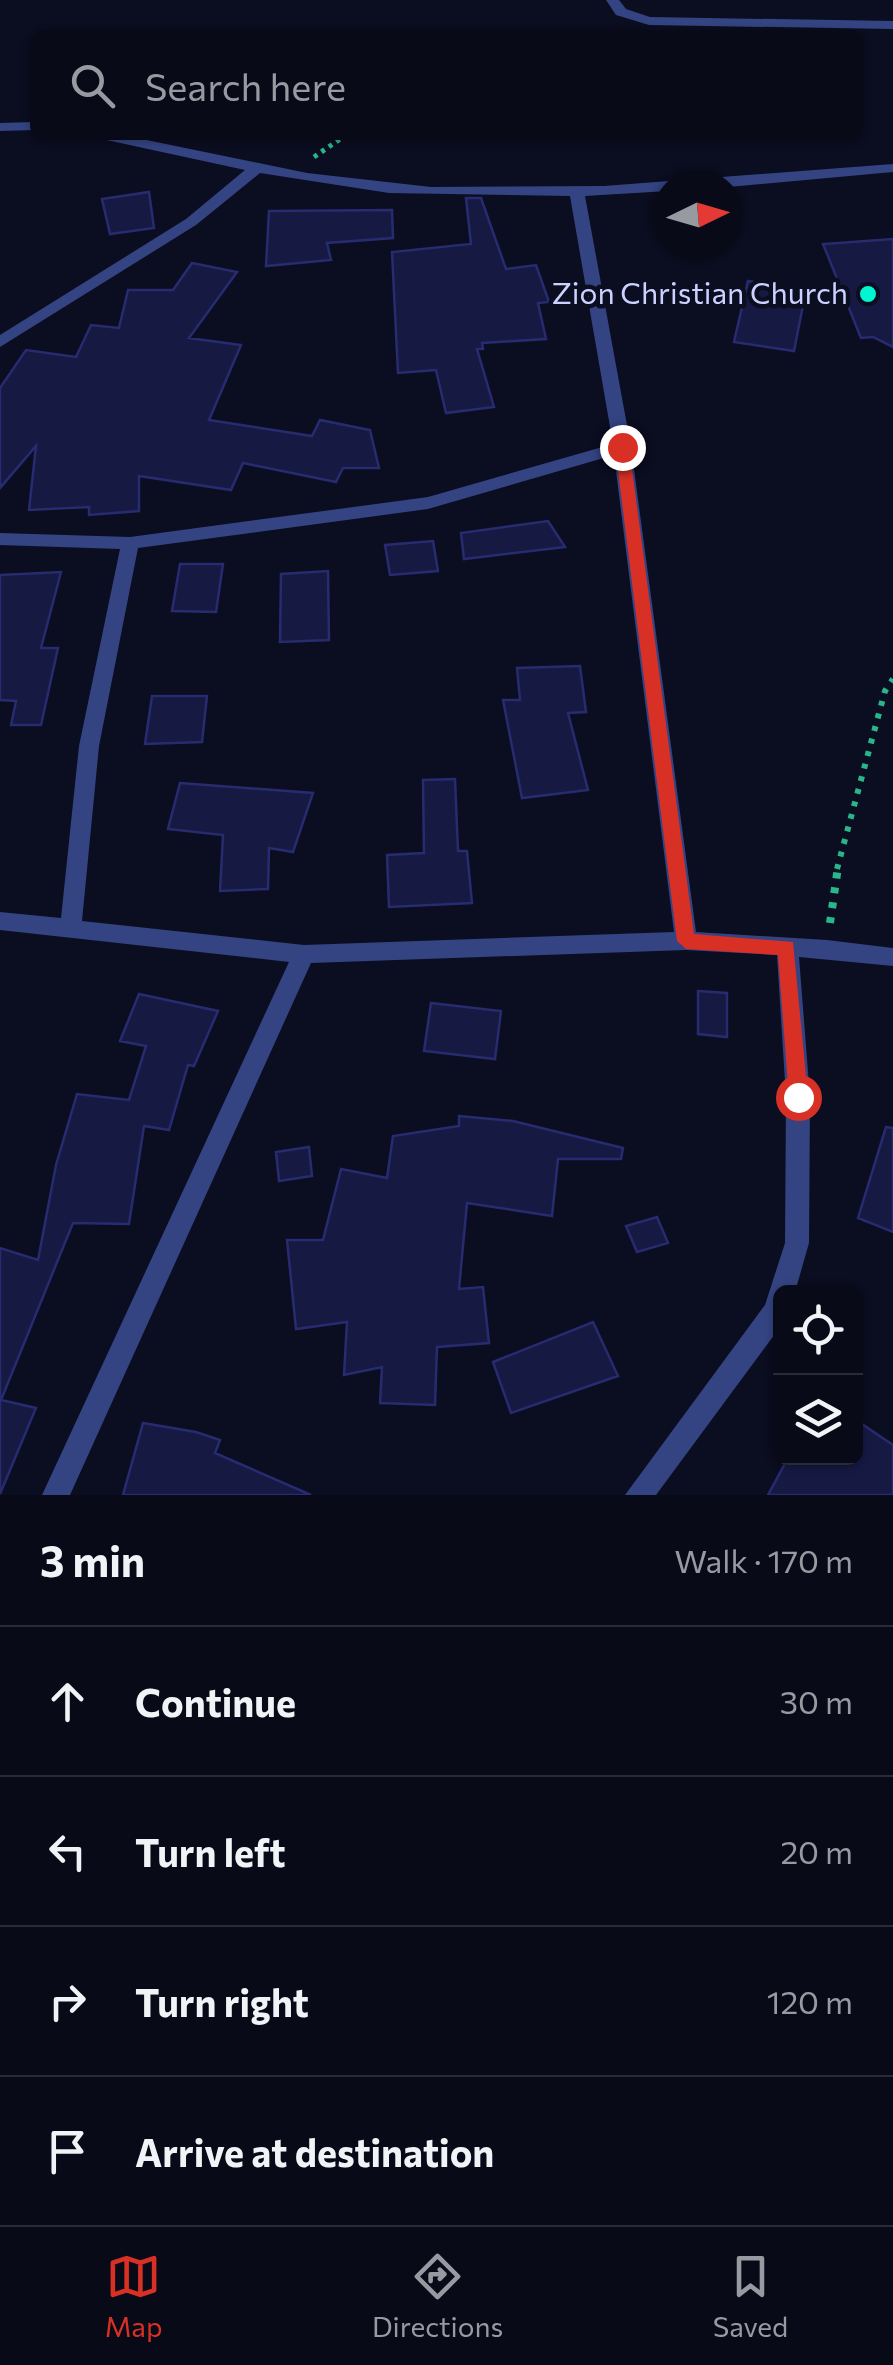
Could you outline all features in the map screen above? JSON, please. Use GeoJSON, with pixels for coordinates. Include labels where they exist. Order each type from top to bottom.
{"type":"FeatureCollection","features":[{"type":"Feature","properties":{"kind":"street"},"geometry":{"type":"LineString","coordinates":[[612,0],[621,12],[649,21],[893,25]]}},
{"type":"Feature","properties":{"kind":"street"},"geometry":{"type":"LineString","coordinates":[[0,127],[30,126]]}},
{"type":"Feature","properties":{"kind":"street"},"geometry":{"type":"LineString","coordinates":[[126,140],[258,167],[430,191],[576,189],[893,168]]}},
{"type":"Feature","properties":{"kind":"street"},"geometry":{"type":"LineString","coordinates":[[2,339],[191,222],[258,167]]}},
{"type":"Feature","properties":{"kind":"street"},"geometry":{"type":"LineString","coordinates":[[576,189],[622,447],[686,941]]}},
{"type":"Feature","properties":{"kind":"street"},"geometry":{"type":"LineString","coordinates":[[0,539],[130,542],[428,502],[622,447]]}},
{"type":"Feature","properties":{"kind":"street"},"geometry":{"type":"LineString","coordinates":[[70,926],[89,746],[130,542]]}},
{"type":"Feature","properties":{"kind":"street"},"geometry":{"type":"LineString","coordinates":[[0,921],[304,954],[686,941],[827,948],[893,957]]}},
{"type":"Feature","properties":{"kind":"street"},"geometry":{"type":"LineString","coordinates":[[785,1285],[797,1243],[798,1206],[798,1097],[787,948]]}},
{"type":"Feature","properties":{"kind":"street"},"geometry":{"type":"LineString","coordinates":[[56,1495],[304,954]]}},
{"type":"Feature","properties":{"kind":"street"},"geometry":{"type":"LineString","coordinates":[[639,1495],[773,1316]]}},
{"type":"Feature","properties":{"kind":"path"},"geometry":{"type":"LineString","coordinates":[[827,948],[839,858],[885,691],[893,679]]}},
{"type":"Feature","properties":{"kind":"building"},"geometry":{"type":"Polygon","coordinates":[[[149,192],[154,228],[110,234],[102,199],[149,192]]]}},
{"type":"Feature","properties":{"kind":"building"},"geometry":{"type":"Polygon","coordinates":[[[466,198],[481,198],[506,269],[536,265],[549,302],[538,303],[546,339],[482,343],[483,349],[477,349],[494,407],[446,413],[436,370],[398,373],[392,252],[471,244],[466,198]]]}},
{"type":"Feature","properties":{"kind":"building"},"geometry":{"type":"Polygon","coordinates":[[[392,210],[393,238],[327,243],[331,260],[266,266],[269,211],[392,210]]]}},
{"type":"Feature","properties":{"kind":"building","name":"Zion Christian Church"},"geometry":{"type":"Polygon","coordinates":[[[893,239],[893,347],[873,337],[861,338],[823,244],[893,239]]]}},
{"type":"Feature","properties":{"kind":"building"},"geometry":{"type":"Polygon","coordinates":[[[192,263],[237,272],[189,338],[241,345],[209,420],[312,436],[320,420],[370,430],[379,468],[343,468],[336,482],[243,463],[231,490],[139,476],[139,511],[89,515],[89,507],[29,510],[36,446],[0,488],[0,388],[26,350],[76,357],[91,325],[119,328],[128,290],[173,290],[192,263]]]}},
{"type":"Feature","properties":{"kind":"building"},"geometry":{"type":"Polygon","coordinates":[[[748,281],[806,290],[794,351],[734,342],[748,281]]]}},
{"type":"Feature","properties":{"kind":"building"},"geometry":{"type":"Polygon","coordinates":[[[548,521],[565,547],[464,559],[461,533],[548,521]]]}},
{"type":"Feature","properties":{"kind":"building"},"geometry":{"type":"Polygon","coordinates":[[[433,541],[438,571],[390,575],[385,545],[433,541]]]}},
{"type":"Feature","properties":{"kind":"building"},"geometry":{"type":"Polygon","coordinates":[[[180,564],[223,564],[216,612],[172,611],[180,564]]]}},
{"type":"Feature","properties":{"kind":"building"},"geometry":{"type":"Polygon","coordinates":[[[328,571],[329,640],[280,642],[281,574],[328,571]]]}},
{"type":"Feature","properties":{"kind":"building"},"geometry":{"type":"Polygon","coordinates":[[[61,572],[41,648],[58,648],[41,725],[11,725],[16,701],[0,700],[0,575],[61,572]]]}},
{"type":"Feature","properties":{"kind":"building"},"geometry":{"type":"Polygon","coordinates":[[[580,666],[586,712],[568,713],[588,790],[522,798],[503,700],[520,700],[517,668],[580,666]]]}},
{"type":"Feature","properties":{"kind":"building"},"geometry":{"type":"Polygon","coordinates":[[[152,696],[207,696],[202,742],[145,744],[152,696]]]}},
{"type":"Feature","properties":{"kind":"building"},"geometry":{"type":"Polygon","coordinates":[[[455,779],[458,851],[467,851],[472,903],[389,907],[387,855],[424,853],[423,780],[455,779]]]}},
{"type":"Feature","properties":{"kind":"building"},"geometry":{"type":"Polygon","coordinates":[[[180,783],[313,793],[293,852],[269,848],[268,889],[220,891],[223,835],[168,829],[180,783]]]}},
{"type":"Feature","properties":{"kind":"building"},"geometry":{"type":"Polygon","coordinates":[[[698,991],[727,993],[727,1037],[698,1034],[698,991]]]}},
{"type":"Feature","properties":{"kind":"building"},"geometry":{"type":"Polygon","coordinates":[[[139,994],[218,1011],[194,1066],[188,1065],[169,1130],[144,1126],[129,1224],[73,1223],[1,1400],[36,1408],[0,1494],[0,1248],[38,1260],[56,1165],[77,1094],[129,1100],[146,1046],[120,1041],[139,994]]]}},
{"type":"Feature","properties":{"kind":"building"},"geometry":{"type":"Polygon","coordinates":[[[431,1003],[501,1011],[495,1059],[424,1051],[431,1003]]]}},
{"type":"Feature","properties":{"kind":"building"},"geometry":{"type":"Polygon","coordinates":[[[459,1116],[513,1121],[623,1148],[621,1159],[558,1159],[552,1216],[467,1203],[459,1289],[483,1287],[489,1343],[437,1347],[435,1405],[380,1403],[382,1367],[344,1375],[347,1322],[296,1329],[287,1240],[323,1240],[341,1169],[387,1178],[393,1136],[459,1126],[459,1116]]]}},
{"type":"Feature","properties":{"kind":"building"},"geometry":{"type":"Polygon","coordinates":[[[886,1127],[893,1128],[893,1232],[858,1218],[886,1127]]]}},
{"type":"Feature","properties":{"kind":"building"},"geometry":{"type":"Polygon","coordinates":[[[309,1147],[312,1176],[279,1181],[276,1152],[309,1147]]]}},
{"type":"Feature","properties":{"kind":"building"},"geometry":{"type":"Polygon","coordinates":[[[657,1217],[668,1243],[637,1252],[626,1226],[657,1217]]]}},
{"type":"Feature","properties":{"kind":"building"},"geometry":{"type":"Polygon","coordinates":[[[593,1322],[618,1376],[511,1413],[493,1362],[593,1322]]]}},
{"type":"Feature","properties":{"kind":"building"},"geometry":{"type":"Polygon","coordinates":[[[143,1423],[220,1440],[215,1453],[311,1495],[123,1495],[143,1423]]]}},
{"type":"Feature","properties":{"kind":"building"},"geometry":{"type":"Polygon","coordinates":[[[863,1425],[893,1445],[893,1495],[768,1495],[784,1465],[863,1465],[863,1425]]]}},
{"type":"Feature","properties":{"kind":"place","name":"Zion Christian Church"},"geometry":{"type":"Point","coordinates":[868,294]}},
{"type":"Feature","properties":{"kind":"route"},"geometry":{"type":"LineString","coordinates":[[622,447],[686,941],[787,948],[798,1097]]}}]}
